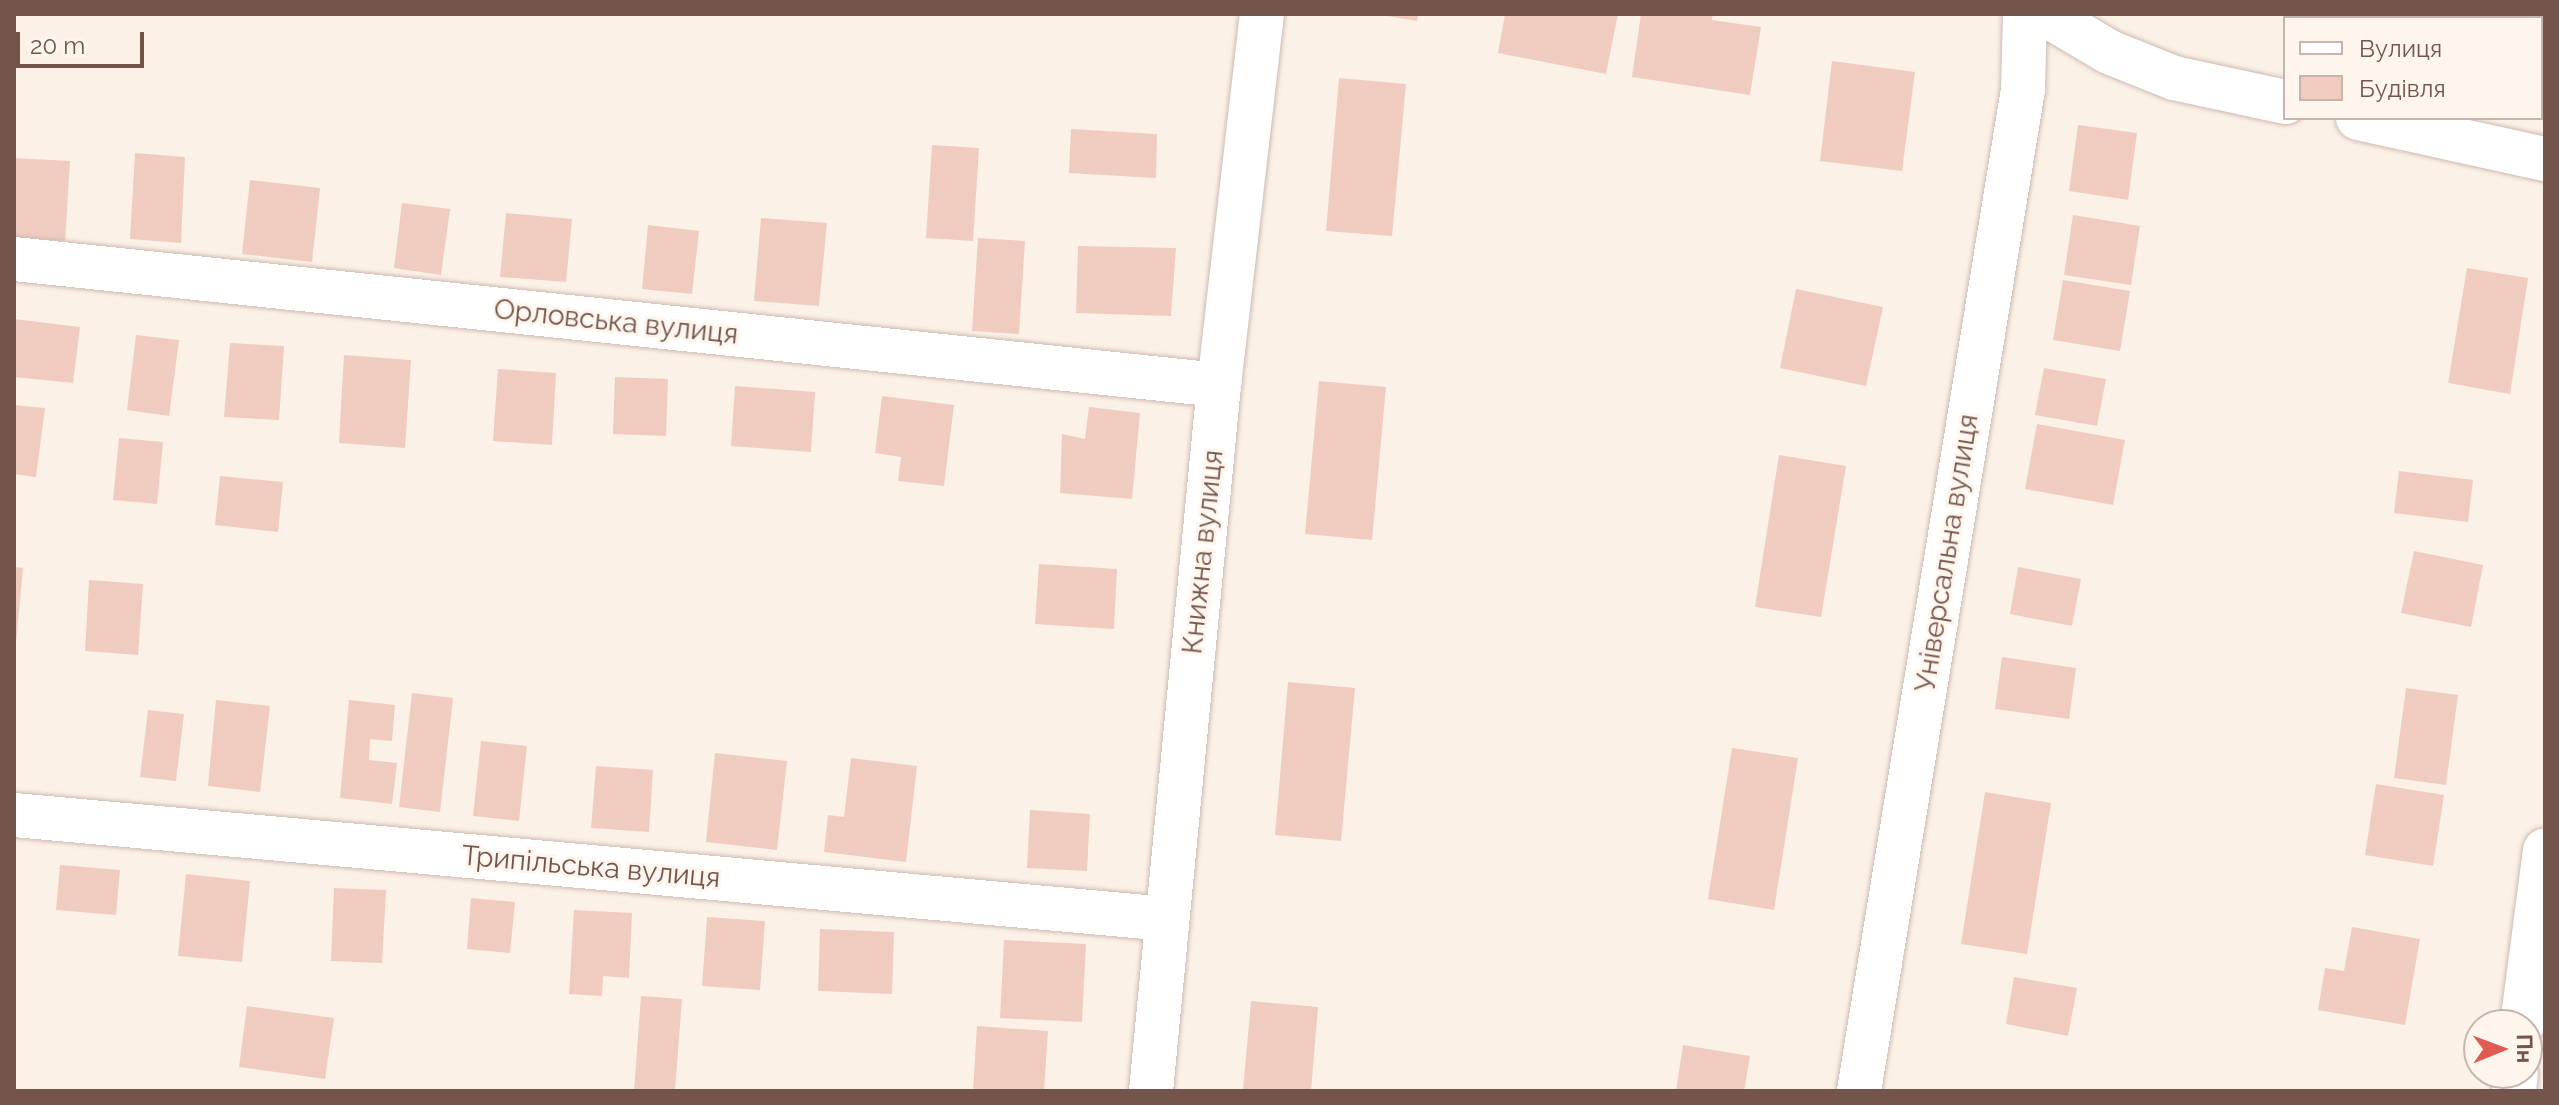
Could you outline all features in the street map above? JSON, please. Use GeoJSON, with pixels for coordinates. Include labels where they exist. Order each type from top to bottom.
{"type":"FeatureCollection","features":[{"type":"Feature","properties":{"kind":"street","name":"Книжна вулиця"},"geometry":{"type":"LineString","coordinates":[[1151,1091],[1219,385],[1262,14]]}},
{"type":"Feature","properties":{"kind":"street","name":"Універсальна вулиця"},"geometry":{"type":"LineString","coordinates":[[1859,1091],[2023,90],[2025,14]]}},
{"type":"Feature","properties":{"kind":"street"},"geometry":{"type":"LineString","coordinates":[[2045,14],[2109,52],[2174,78],[2283,102]]}},
{"type":"Feature","properties":{"kind":"street"},"geometry":{"type":"LineString","coordinates":[[2367,120],[2545,159]]}},
{"type":"Feature","properties":{"kind":"street","name":"Орловська вулиця"},"geometry":{"type":"LineString","coordinates":[[14,259],[1219,385]]}},
{"type":"Feature","properties":{"kind":"street","name":"Трипільська вулиця"},"geometry":{"type":"LineString","coordinates":[[14,815],[1167,919]]}},
{"type":"Feature","properties":{"kind":"street"},"geometry":{"type":"LineString","coordinates":[[2524,1009],[2545,851]]}},
{"type":"Feature","properties":{"kind":"building"},"geometry":{"type":"Polygon","coordinates":[[[1376,14],[1418,14],[1417,21],[1376,14]]]}},
{"type":"Feature","properties":{"kind":"building"},"geometry":{"type":"Polygon","coordinates":[[[1505,14],[1618,14],[1606,74],[1498,53],[1505,14]]]}},
{"type":"Feature","properties":{"kind":"building"},"geometry":{"type":"Polygon","coordinates":[[[1641,14],[1713,14],[1712,20],[1761,27],[1750,95],[1632,77],[1641,14]]]}},
{"type":"Feature","properties":{"kind":"building"},"geometry":{"type":"Polygon","coordinates":[[[2379,14],[2457,14],[2417,16],[2379,14]]]}},
{"type":"Feature","properties":{"kind":"building"},"geometry":{"type":"Polygon","coordinates":[[[1832,61],[1915,72],[1902,171],[1820,161],[1832,61]]]}},
{"type":"Feature","properties":{"kind":"building"},"geometry":{"type":"Polygon","coordinates":[[[1339,78],[1406,84],[1392,236],[1326,231],[1339,78]]]}},
{"type":"Feature","properties":{"kind":"building"},"geometry":{"type":"Polygon","coordinates":[[[2078,125],[2137,133],[2128,200],[2069,191],[2078,125]]]}},
{"type":"Feature","properties":{"kind":"building"},"geometry":{"type":"Polygon","coordinates":[[[1071,129],[1157,134],[1156,178],[1069,173],[1071,129]]]}},
{"type":"Feature","properties":{"kind":"building"},"geometry":{"type":"Polygon","coordinates":[[[932,145],[979,148],[973,241],[926,238],[932,145]]]}},
{"type":"Feature","properties":{"kind":"building"},"geometry":{"type":"Polygon","coordinates":[[[135,153],[185,157],[181,243],[130,239],[135,153]]]}},
{"type":"Feature","properties":{"kind":"building"},"geometry":{"type":"Polygon","coordinates":[[[14,158],[70,161],[65,241],[14,238],[14,158]]]}},
{"type":"Feature","properties":{"kind":"building"},"geometry":{"type":"Polygon","coordinates":[[[250,180],[320,188],[312,262],[242,254],[250,180]]]}},
{"type":"Feature","properties":{"kind":"building"},"geometry":{"type":"Polygon","coordinates":[[[402,203],[450,209],[441,275],[394,268],[402,203]]]}},
{"type":"Feature","properties":{"kind":"building"},"geometry":{"type":"Polygon","coordinates":[[[506,213],[572,219],[566,282],[500,277],[506,213]]]}},
{"type":"Feature","properties":{"kind":"building"},"geometry":{"type":"Polygon","coordinates":[[[2073,215],[2140,226],[2131,285],[2064,275],[2073,215]]]}},
{"type":"Feature","properties":{"kind":"building"},"geometry":{"type":"Polygon","coordinates":[[[761,218],[827,223],[819,306],[754,301],[761,218]]]}},
{"type":"Feature","properties":{"kind":"building"},"geometry":{"type":"Polygon","coordinates":[[[648,225],[699,231],[692,294],[642,289],[648,225]]]}},
{"type":"Feature","properties":{"kind":"building"},"geometry":{"type":"Polygon","coordinates":[[[978,238],[1025,241],[1019,334],[972,331],[978,238]]]}},
{"type":"Feature","properties":{"kind":"building"},"geometry":{"type":"Polygon","coordinates":[[[1078,246],[1176,248],[1171,316],[1076,313],[1078,246]]]}},
{"type":"Feature","properties":{"kind":"building"},"geometry":{"type":"Polygon","coordinates":[[[2467,268],[2528,278],[2510,394],[2448,383],[2467,268]]]}},
{"type":"Feature","properties":{"kind":"building"},"geometry":{"type":"Polygon","coordinates":[[[2063,280],[2130,291],[2120,351],[2053,340],[2063,280]]]}},
{"type":"Feature","properties":{"kind":"building"},"geometry":{"type":"Polygon","coordinates":[[[1796,289],[1883,307],[1866,386],[1780,368],[1796,289]]]}},
{"type":"Feature","properties":{"kind":"building"},"geometry":{"type":"Polygon","coordinates":[[[14,319],[80,327],[73,383],[14,377],[14,319]]]}},
{"type":"Feature","properties":{"kind":"building"},"geometry":{"type":"Polygon","coordinates":[[[136,335],[179,340],[169,416],[127,410],[136,335]]]}},
{"type":"Feature","properties":{"kind":"building"},"geometry":{"type":"Polygon","coordinates":[[[230,343],[284,346],[279,420],[224,417],[230,343]]]}},
{"type":"Feature","properties":{"kind":"building"},"geometry":{"type":"Polygon","coordinates":[[[344,355],[411,360],[405,448],[339,443],[344,355]]]}},
{"type":"Feature","properties":{"kind":"building"},"geometry":{"type":"Polygon","coordinates":[[[2044,368],[2106,379],[2097,426],[2035,415],[2044,368]]]}},
{"type":"Feature","properties":{"kind":"building"},"geometry":{"type":"Polygon","coordinates":[[[498,369],[556,373],[552,445],[493,441],[498,369]]]}},
{"type":"Feature","properties":{"kind":"building"},"geometry":{"type":"Polygon","coordinates":[[[615,377],[668,379],[666,436],[613,434],[615,377]]]}},
{"type":"Feature","properties":{"kind":"building"},"geometry":{"type":"Polygon","coordinates":[[[1319,381],[1386,387],[1372,540],[1305,534],[1319,381]]]}},
{"type":"Feature","properties":{"kind":"building"},"geometry":{"type":"Polygon","coordinates":[[[735,386],[815,392],[811,452],[731,446],[735,386]]]}},
{"type":"Feature","properties":{"kind":"building"},"geometry":{"type":"Polygon","coordinates":[[[882,396],[954,405],[944,486],[898,481],[901,457],[875,453],[882,396]]]}},
{"type":"Feature","properties":{"kind":"building"},"geometry":{"type":"Polygon","coordinates":[[[14,405],[45,408],[36,477],[14,474],[14,405]]]}},
{"type":"Feature","properties":{"kind":"building"},"geometry":{"type":"Polygon","coordinates":[[[1089,407],[1140,413],[1132,499],[1060,493],[1062,434],[1085,439],[1089,407]]]}},
{"type":"Feature","properties":{"kind":"building"},"geometry":{"type":"Polygon","coordinates":[[[2037,424],[2125,440],[2113,505],[2025,489],[2037,424]]]}},
{"type":"Feature","properties":{"kind":"building"},"geometry":{"type":"Polygon","coordinates":[[[119,438],[163,442],[157,504],[113,500],[119,438]]]}},
{"type":"Feature","properties":{"kind":"building"},"geometry":{"type":"Polygon","coordinates":[[[1779,455],[1846,466],[1821,617],[1755,607],[1779,455]]]}},
{"type":"Feature","properties":{"kind":"building"},"geometry":{"type":"Polygon","coordinates":[[[2399,471],[2473,480],[2468,522],[2394,513],[2399,471]]]}},
{"type":"Feature","properties":{"kind":"building"},"geometry":{"type":"Polygon","coordinates":[[[220,476],[283,482],[278,532],[215,525],[220,476]]]}},
{"type":"Feature","properties":{"kind":"building"},"geometry":{"type":"Polygon","coordinates":[[[2414,551],[2483,565],[2471,627],[2401,613],[2414,551]]]}},
{"type":"Feature","properties":{"kind":"building"},"geometry":{"type":"Polygon","coordinates":[[[1039,564],[1117,569],[1114,629],[1035,624],[1039,564]]]}},
{"type":"Feature","properties":{"kind":"building"},"geometry":{"type":"Polygon","coordinates":[[[14,567],[23,568],[16,643],[14,643],[14,567]]]}},
{"type":"Feature","properties":{"kind":"building"},"geometry":{"type":"Polygon","coordinates":[[[2018,567],[2081,579],[2072,626],[2010,614],[2018,567]]]}},
{"type":"Feature","properties":{"kind":"building"},"geometry":{"type":"Polygon","coordinates":[[[89,580],[143,584],[138,655],[85,651],[89,580]]]}},
{"type":"Feature","properties":{"kind":"building"},"geometry":{"type":"Polygon","coordinates":[[[2002,657],[2076,668],[2069,719],[1995,709],[2002,657]]]}},
{"type":"Feature","properties":{"kind":"building"},"geometry":{"type":"Polygon","coordinates":[[[1288,682],[1355,688],[1341,841],[1275,835],[1288,682]]]}},
{"type":"Feature","properties":{"kind":"building"},"geometry":{"type":"Polygon","coordinates":[[[2406,688],[2458,695],[2446,785],[2394,778],[2406,688]]]}},
{"type":"Feature","properties":{"kind":"building"},"geometry":{"type":"Polygon","coordinates":[[[412,693],[453,698],[440,812],[399,807],[412,693]]]}},
{"type":"Feature","properties":{"kind":"building"},"geometry":{"type":"Polygon","coordinates":[[[216,700],[270,706],[260,792],[208,786],[216,700]]]}},
{"type":"Feature","properties":{"kind":"building"},"geometry":{"type":"Polygon","coordinates":[[[349,700],[395,705],[392,741],[370,739],[369,760],[397,763],[392,804],[340,798],[349,700]]]}},
{"type":"Feature","properties":{"kind":"building"},"geometry":{"type":"Polygon","coordinates":[[[148,710],[184,714],[176,781],[140,777],[148,710]]]}},
{"type":"Feature","properties":{"kind":"building"},"geometry":{"type":"Polygon","coordinates":[[[481,741],[527,746],[519,821],[473,816],[481,741]]]}},
{"type":"Feature","properties":{"kind":"building"},"geometry":{"type":"Polygon","coordinates":[[[1732,748],[1798,758],[1774,910],[1708,899],[1732,748]]]}},
{"type":"Feature","properties":{"kind":"building"},"geometry":{"type":"Polygon","coordinates":[[[715,753],[787,761],[777,850],[706,842],[715,753]]]}},
{"type":"Feature","properties":{"kind":"building"},"geometry":{"type":"Polygon","coordinates":[[[851,758],[917,766],[906,862],[824,852],[828,815],[844,817],[851,758]]]}},
{"type":"Feature","properties":{"kind":"building"},"geometry":{"type":"Polygon","coordinates":[[[596,766],[653,770],[649,832],[591,828],[596,766]]]}},
{"type":"Feature","properties":{"kind":"building"},"geometry":{"type":"Polygon","coordinates":[[[2376,784],[2444,795],[2433,866],[2365,855],[2376,784]]]}},
{"type":"Feature","properties":{"kind":"building"},"geometry":{"type":"Polygon","coordinates":[[[1985,792],[2051,803],[2027,954],[1961,944],[1985,792]]]}},
{"type":"Feature","properties":{"kind":"building"},"geometry":{"type":"Polygon","coordinates":[[[1030,810],[1090,814],[1087,871],[1027,868],[1030,810]]]}},
{"type":"Feature","properties":{"kind":"building"},"geometry":{"type":"Polygon","coordinates":[[[60,865],[120,870],[116,915],[56,910],[60,865]]]}},
{"type":"Feature","properties":{"kind":"building"},"geometry":{"type":"Polygon","coordinates":[[[186,874],[250,881],[242,962],[178,956],[186,874]]]}},
{"type":"Feature","properties":{"kind":"building"},"geometry":{"type":"Polygon","coordinates":[[[334,888],[386,890],[382,963],[331,961],[334,888]]]}},
{"type":"Feature","properties":{"kind":"building"},"geometry":{"type":"Polygon","coordinates":[[[471,898],[515,902],[510,953],[467,949],[471,898]]]}},
{"type":"Feature","properties":{"kind":"building"},"geometry":{"type":"Polygon","coordinates":[[[574,910],[632,913],[629,978],[603,976],[602,996],[569,994],[574,910]]]}},
{"type":"Feature","properties":{"kind":"building"},"geometry":{"type":"Polygon","coordinates":[[[707,917],[765,921],[760,990],[702,986],[707,917]]]}},
{"type":"Feature","properties":{"kind":"building"},"geometry":{"type":"Polygon","coordinates":[[[2352,927],[2420,939],[2405,1025],[2318,1010],[2325,968],[2344,971],[2352,927]]]}},
{"type":"Feature","properties":{"kind":"building"},"geometry":{"type":"Polygon","coordinates":[[[820,929],[894,932],[892,994],[818,991],[820,929]]]}},
{"type":"Feature","properties":{"kind":"building"},"geometry":{"type":"Polygon","coordinates":[[[1004,940],[1086,944],[1082,1022],[1000,1018],[1004,940]]]}},
{"type":"Feature","properties":{"kind":"building"},"geometry":{"type":"Polygon","coordinates":[[[2014,977],[2077,988],[2068,1036],[2006,1024],[2014,977]]]}},
{"type":"Feature","properties":{"kind":"building"},"geometry":{"type":"Polygon","coordinates":[[[641,996],[682,999],[675,1091],[634,1091],[641,996]]]}},
{"type":"Feature","properties":{"kind":"building"},"geometry":{"type":"Polygon","coordinates":[[[1251,1001],[1318,1007],[1311,1091],[1243,1091],[1251,1001]]]}},
{"type":"Feature","properties":{"kind":"building"},"geometry":{"type":"Polygon","coordinates":[[[247,1006],[334,1018],[325,1079],[239,1067],[247,1006]]]}},
{"type":"Feature","properties":{"kind":"building"},"geometry":{"type":"Polygon","coordinates":[[[977,1026],[1048,1031],[1044,1091],[973,1091],[977,1026]]]}},
{"type":"Feature","properties":{"kind":"building"},"geometry":{"type":"Polygon","coordinates":[[[1683,1045],[1750,1056],[1744,1091],[1676,1091],[1683,1045]]]}}]}
